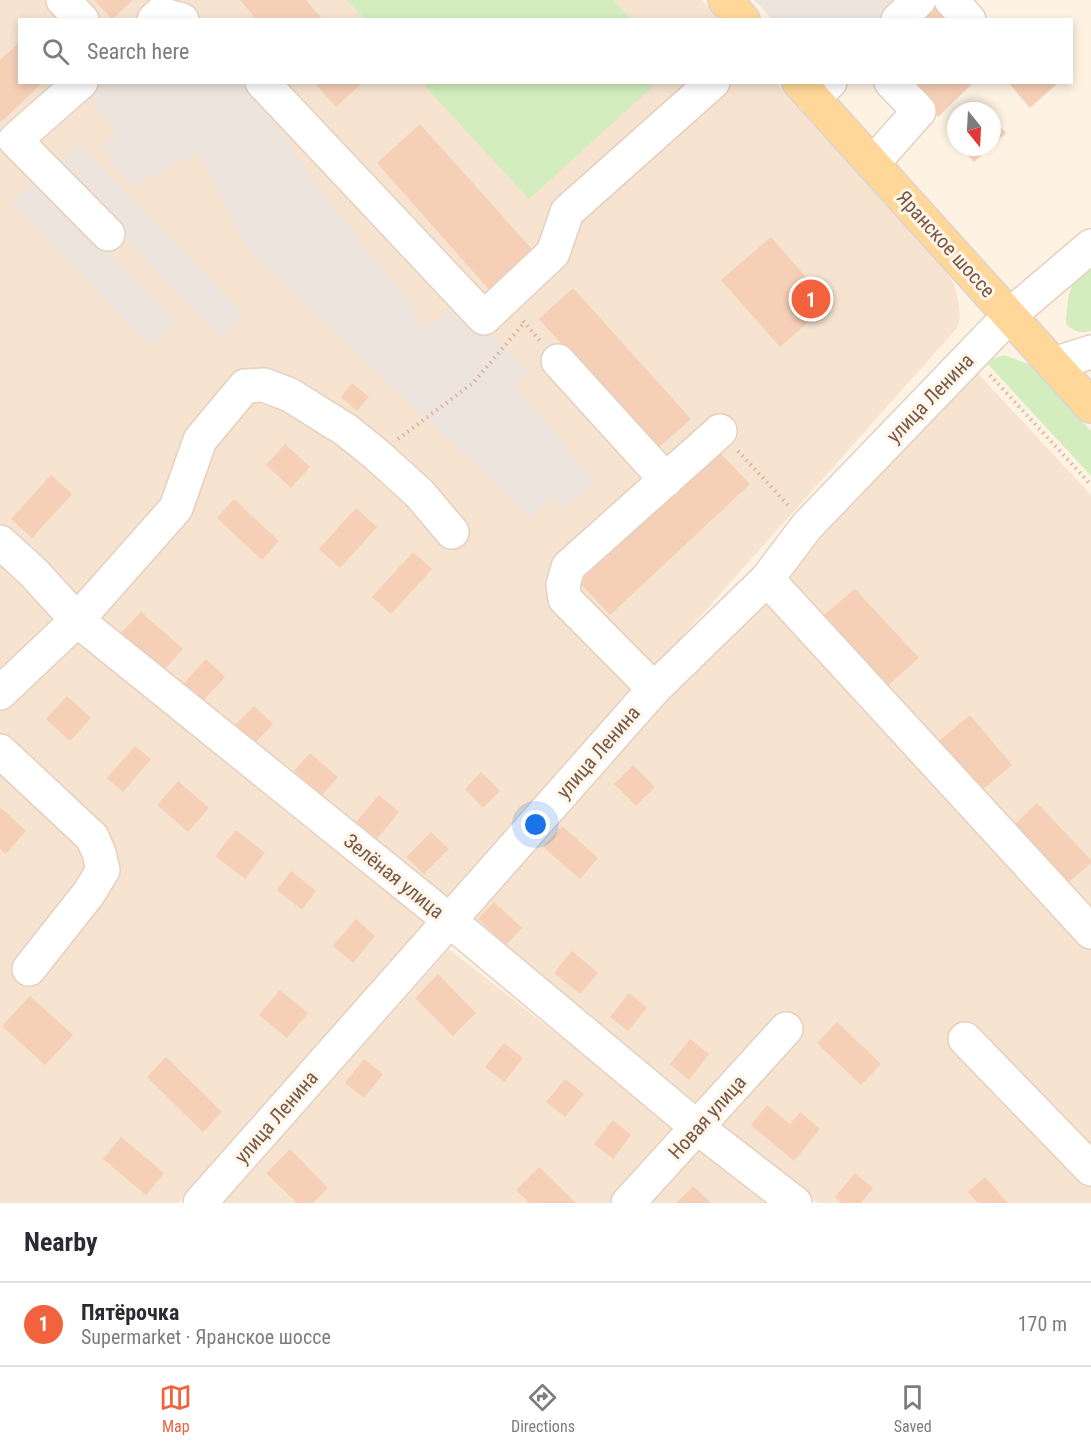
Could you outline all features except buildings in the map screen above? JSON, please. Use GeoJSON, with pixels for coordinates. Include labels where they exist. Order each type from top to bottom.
{"type":"FeatureCollection","features":[{"type":"Feature","properties":{"kind":"main road"},"geometry":{"type":"LineString","coordinates":[[725,0],[741,18]]}},
{"type":"Feature","properties":{"kind":"main road","name":"Яранское шоссе"},"geometry":{"type":"LineString","coordinates":[[814,88],[873,163],[1091,406]]}},
{"type":"Feature","properties":{"kind":"street"},"geometry":{"type":"LineString","coordinates":[[63,0],[80,18]]}},
{"type":"Feature","properties":{"kind":"street"},"geometry":{"type":"LineString","coordinates":[[900,18],[919,0]]}},
{"type":"Feature","properties":{"kind":"street"},"geometry":{"type":"LineString","coordinates":[[951,0],[967,18]]}},
{"type":"Feature","properties":{"kind":"street"},"geometry":{"type":"LineString","coordinates":[[79,84],[7,147],[108,234]]}},
{"type":"Feature","properties":{"kind":"street"},"geometry":{"type":"LineString","coordinates":[[264,84],[484,318],[513,312],[553,253],[567,212],[712,84]]}},
{"type":"Feature","properties":{"kind":"street"},"geometry":{"type":"LineString","coordinates":[[873,163],[919,111],[893,84]]}},
{"type":"Feature","properties":{"kind":"street","name":"улица Ленина"},"geometry":{"type":"LineString","coordinates":[[200,1203],[654,689],[767,579],[807,526],[1010,315],[1091,246]]}},
{"type":"Feature","properties":{"kind":"street"},"geometry":{"type":"LineString","coordinates":[[1054,364],[1091,352]]}},
{"type":"Feature","properties":{"kind":"street"},"geometry":{"type":"LineString","coordinates":[[558,361],[666,480]]}},
{"type":"Feature","properties":{"kind":"street"},"geometry":{"type":"LineString","coordinates":[[0,693],[77,620],[176,508],[200,440],[245,386],[264,385],[290,395],[346,430],[419,493],[452,532]]}},
{"type":"Feature","properties":{"kind":"street"},"geometry":{"type":"LineString","coordinates":[[654,689],[565,599],[563,585],[568,567],[720,431]]}},
{"type":"Feature","properties":{"kind":"street","name":"Зелёная улица"},"geometry":{"type":"LineString","coordinates":[[0,542],[33,572],[77,620],[449,920],[698,1128],[795,1203]]}},
{"type":"Feature","properties":{"kind":"street"},"geometry":{"type":"LineString","coordinates":[[767,579],[1091,932]]}},
{"type":"Feature","properties":{"kind":"street"},"geometry":{"type":"LineString","coordinates":[[0,751],[92,837],[103,870],[89,893],[29,969]]}},
{"type":"Feature","properties":{"kind":"street","name":"Новая улица"},"geometry":{"type":"LineString","coordinates":[[628,1203],[786,1029]]}},
{"type":"Feature","properties":{"kind":"street"},"geometry":{"type":"LineString","coordinates":[[965,1039],[1091,1169]]}},
{"type":"Feature","properties":{"kind":"path"},"geometry":{"type":"LineString","coordinates":[[377,455],[473,383],[513,312],[558,361]]}},
{"type":"Feature","properties":{"kind":"path"},"geometry":{"type":"LineString","coordinates":[[971,355],[1091,485]]}},
{"type":"Feature","properties":{"kind":"path"},"geometry":{"type":"LineString","coordinates":[[720,431],[807,526]]}},
{"type":"Feature","properties":{"kind":"shaded area"},"geometry":{"type":"Polygon","coordinates":[[[0,0],[702,0],[718,18],[18,18],[18,84],[777,84],[946,271],[954,285],[959,304],[960,317],[957,328],[455,892],[449,896],[443,897],[94,620],[0,532],[0,0]]]}},
{"type":"Feature","properties":{"kind":"shaded area"},"geometry":{"type":"Polygon","coordinates":[[[754,0],[909,0],[889,18],[771,18],[754,0]]]}},
{"type":"Feature","properties":{"kind":"shaded area"},"geometry":{"type":"Polygon","coordinates":[[[103,84],[251,84],[312,180],[409,303],[424,328],[461,305],[529,373],[515,387],[596,481],[564,509],[553,496],[530,517],[247,249],[199,153],[130,186],[101,146],[117,132],[90,99],[103,84]]]}},
{"type":"Feature","properties":{"kind":"shaded area"},"geometry":{"type":"Polygon","coordinates":[[[79,144],[244,315],[221,338],[56,166],[79,144]]]}},
{"type":"Feature","properties":{"kind":"shaded area"},"geometry":{"type":"Polygon","coordinates":[[[37,179],[176,321],[151,346],[11,203],[37,179]]]}},
{"type":"Feature","properties":{"kind":"shaded area"},"geometry":{"type":"Polygon","coordinates":[[[973,368],[1091,495],[1091,920],[783,573],[973,368]]]}},
{"type":"Feature","properties":{"kind":"shaded area"},"geometry":{"type":"Polygon","coordinates":[[[0,556],[59,615],[0,685],[0,556]]]}},
{"type":"Feature","properties":{"kind":"shaded area"},"geometry":{"type":"Polygon","coordinates":[[[764,596],[1091,945],[1091,1203],[818,1203],[475,929],[471,920],[618,742],[764,596]]]}},
{"type":"Feature","properties":{"kind":"shaded area"},"geometry":{"type":"Polygon","coordinates":[[[72,637],[428,917],[426,928],[178,1203],[0,1203],[0,708],[72,637]]]}},
{"type":"Feature","properties":{"kind":"shaded area"},"geometry":{"type":"Polygon","coordinates":[[[449,949],[680,1131],[613,1203],[223,1203],[449,949]]]}},
{"type":"Feature","properties":{"kind":"shaded area"},"geometry":{"type":"Polygon","coordinates":[[[697,1143],[773,1203],[642,1203],[697,1143]]]}},
{"type":"Feature","properties":{"kind":"green space"},"geometry":{"type":"Polygon","coordinates":[[[347,0],[613,0],[630,18],[364,18],[347,0]]]}},
{"type":"Feature","properties":{"kind":"green space"},"geometry":{"type":"Polygon","coordinates":[[[423,84],[656,84],[529,199],[423,84]]]}},
{"type":"Feature","properties":{"kind":"green space"},"geometry":{"type":"Polygon","coordinates":[[[1091,263],[1091,331],[1080,332],[1066,323],[1069,296],[1078,277],[1091,263]]]}},
{"type":"Feature","properties":{"kind":"green space"},"geometry":{"type":"Polygon","coordinates":[[[1004,355],[1031,365],[1091,431],[1091,476],[985,361],[1004,355]]]}},
{"type":"Feature","properties":{"kind":"place","name":"Пятёрочка"},"geometry":{"type":"Point","coordinates":[811,299]}}]}
